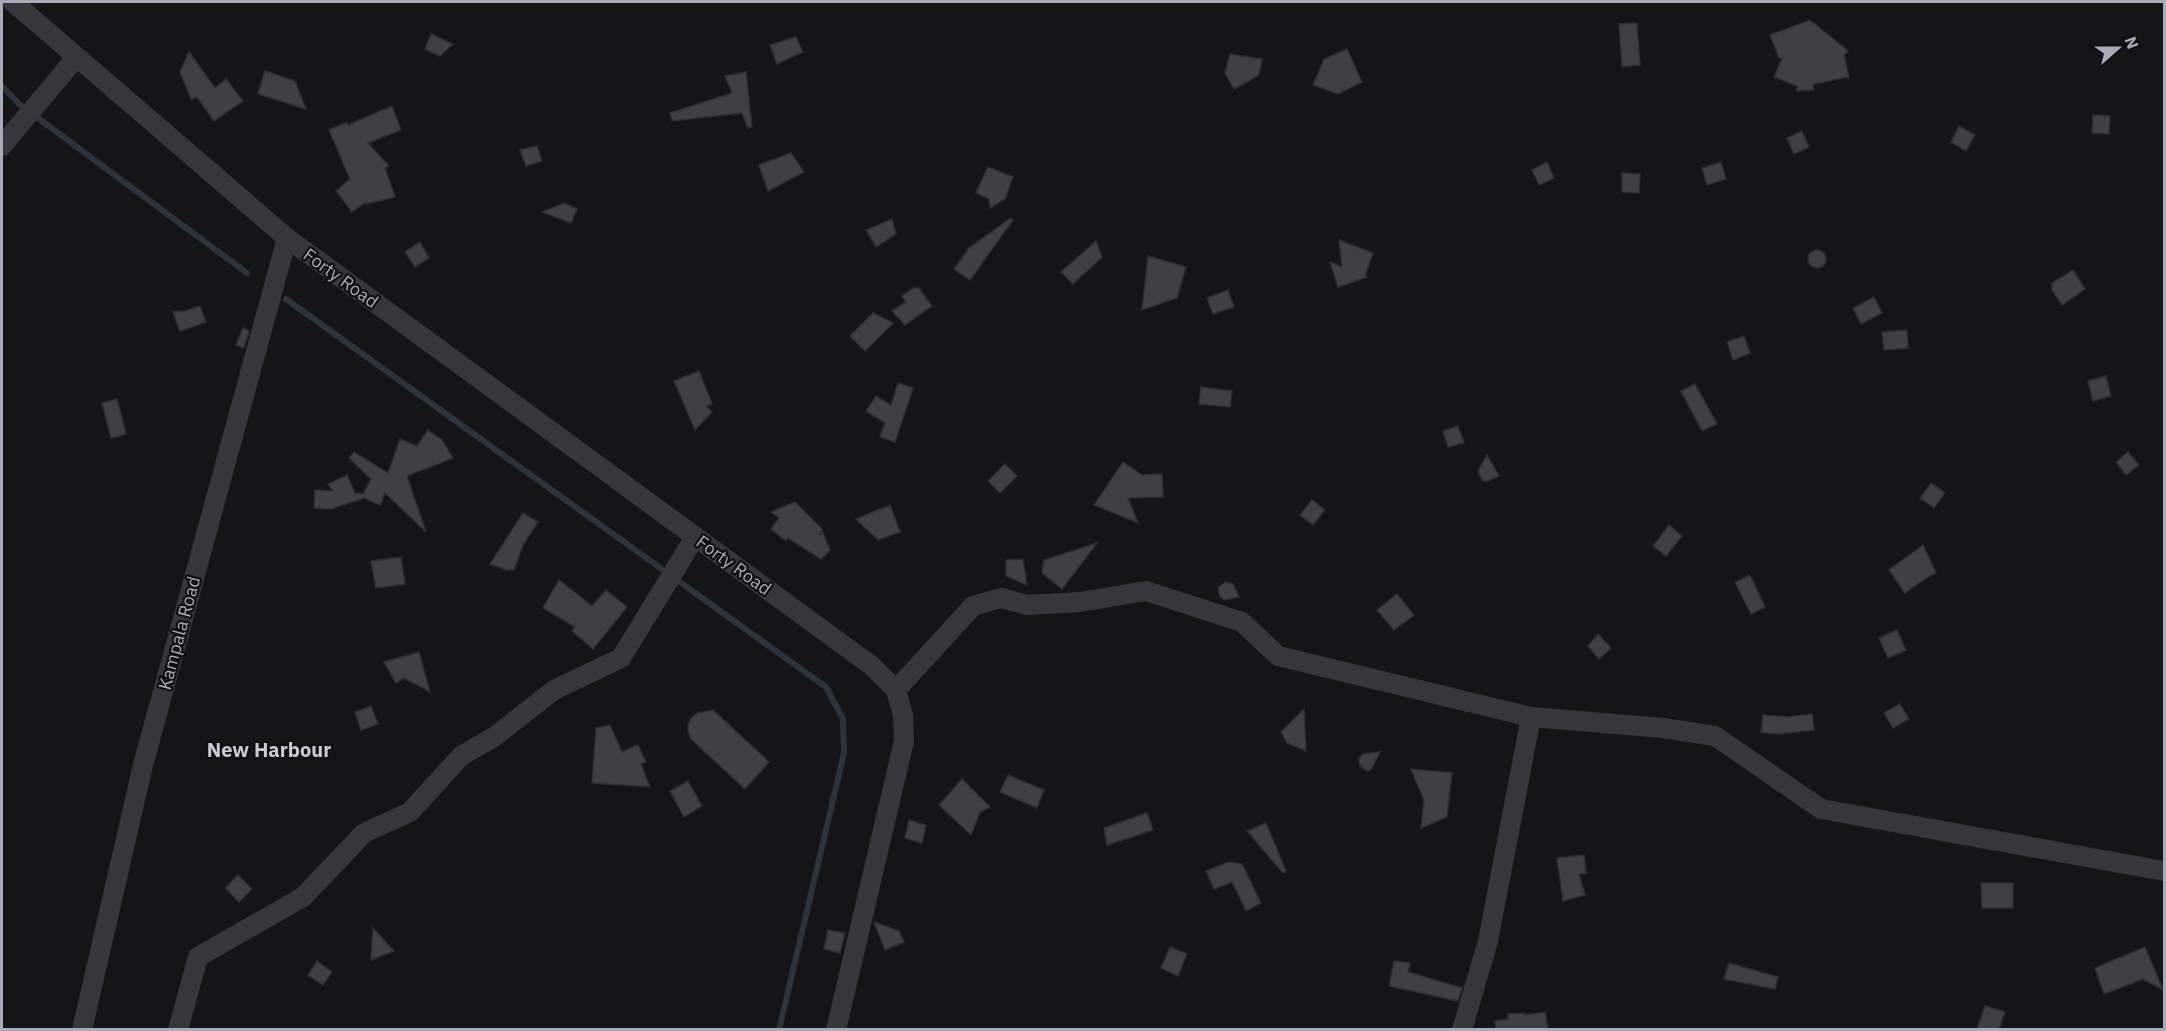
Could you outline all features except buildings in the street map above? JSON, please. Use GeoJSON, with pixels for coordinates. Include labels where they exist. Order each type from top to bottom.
{"type":"FeatureCollection","features":[{"type":"Feature","properties":{"kind":"street","name":"Forty Road"},"geometry":{"type":"LineString","coordinates":[[12,2],[287,238],[872,666],[896,690]]}},
{"type":"Feature","properties":{"kind":"street"},"geometry":{"type":"LineString","coordinates":[[2,146],[76,57]]}},
{"type":"Feature","properties":{"kind":"street","name":"Kampala Road"},"geometry":{"type":"LineString","coordinates":[[82,1029],[143,765],[287,238]]}},
{"type":"Feature","properties":{"kind":"street"},"geometry":{"type":"LineString","coordinates":[[178,1029],[198,957],[303,897],[364,833],[410,812],[461,756],[494,737],[554,690],[621,658],[695,537]]}},
{"type":"Feature","properties":{"kind":"street"},"geometry":{"type":"LineString","coordinates":[[836,1029],[904,741],[903,715],[896,690],[973,606],[1001,598],[1028,605],[1080,602],[1146,591],[1242,622],[1278,656],[1531,717],[1663,728],[1715,736],[1821,809],[2164,871]]}},
{"type":"Feature","properties":{"kind":"street"},"geometry":{"type":"LineString","coordinates":[[1462,1029],[1488,941],[1531,717]]}},
{"type":"Feature","properties":{"kind":"waterway"},"geometry":{"type":"LineString","coordinates":[[2,86],[19,104],[247,273]]}},
{"type":"Feature","properties":{"kind":"waterway"},"geometry":{"type":"LineString","coordinates":[[286,299],[826,687],[843,719],[844,753],[779,1030]]}},
{"type":"Feature","properties":{"kind":"district","name":"New Harbour"},"geometry":{"type":"Point","coordinates":[269,749]}}]}
